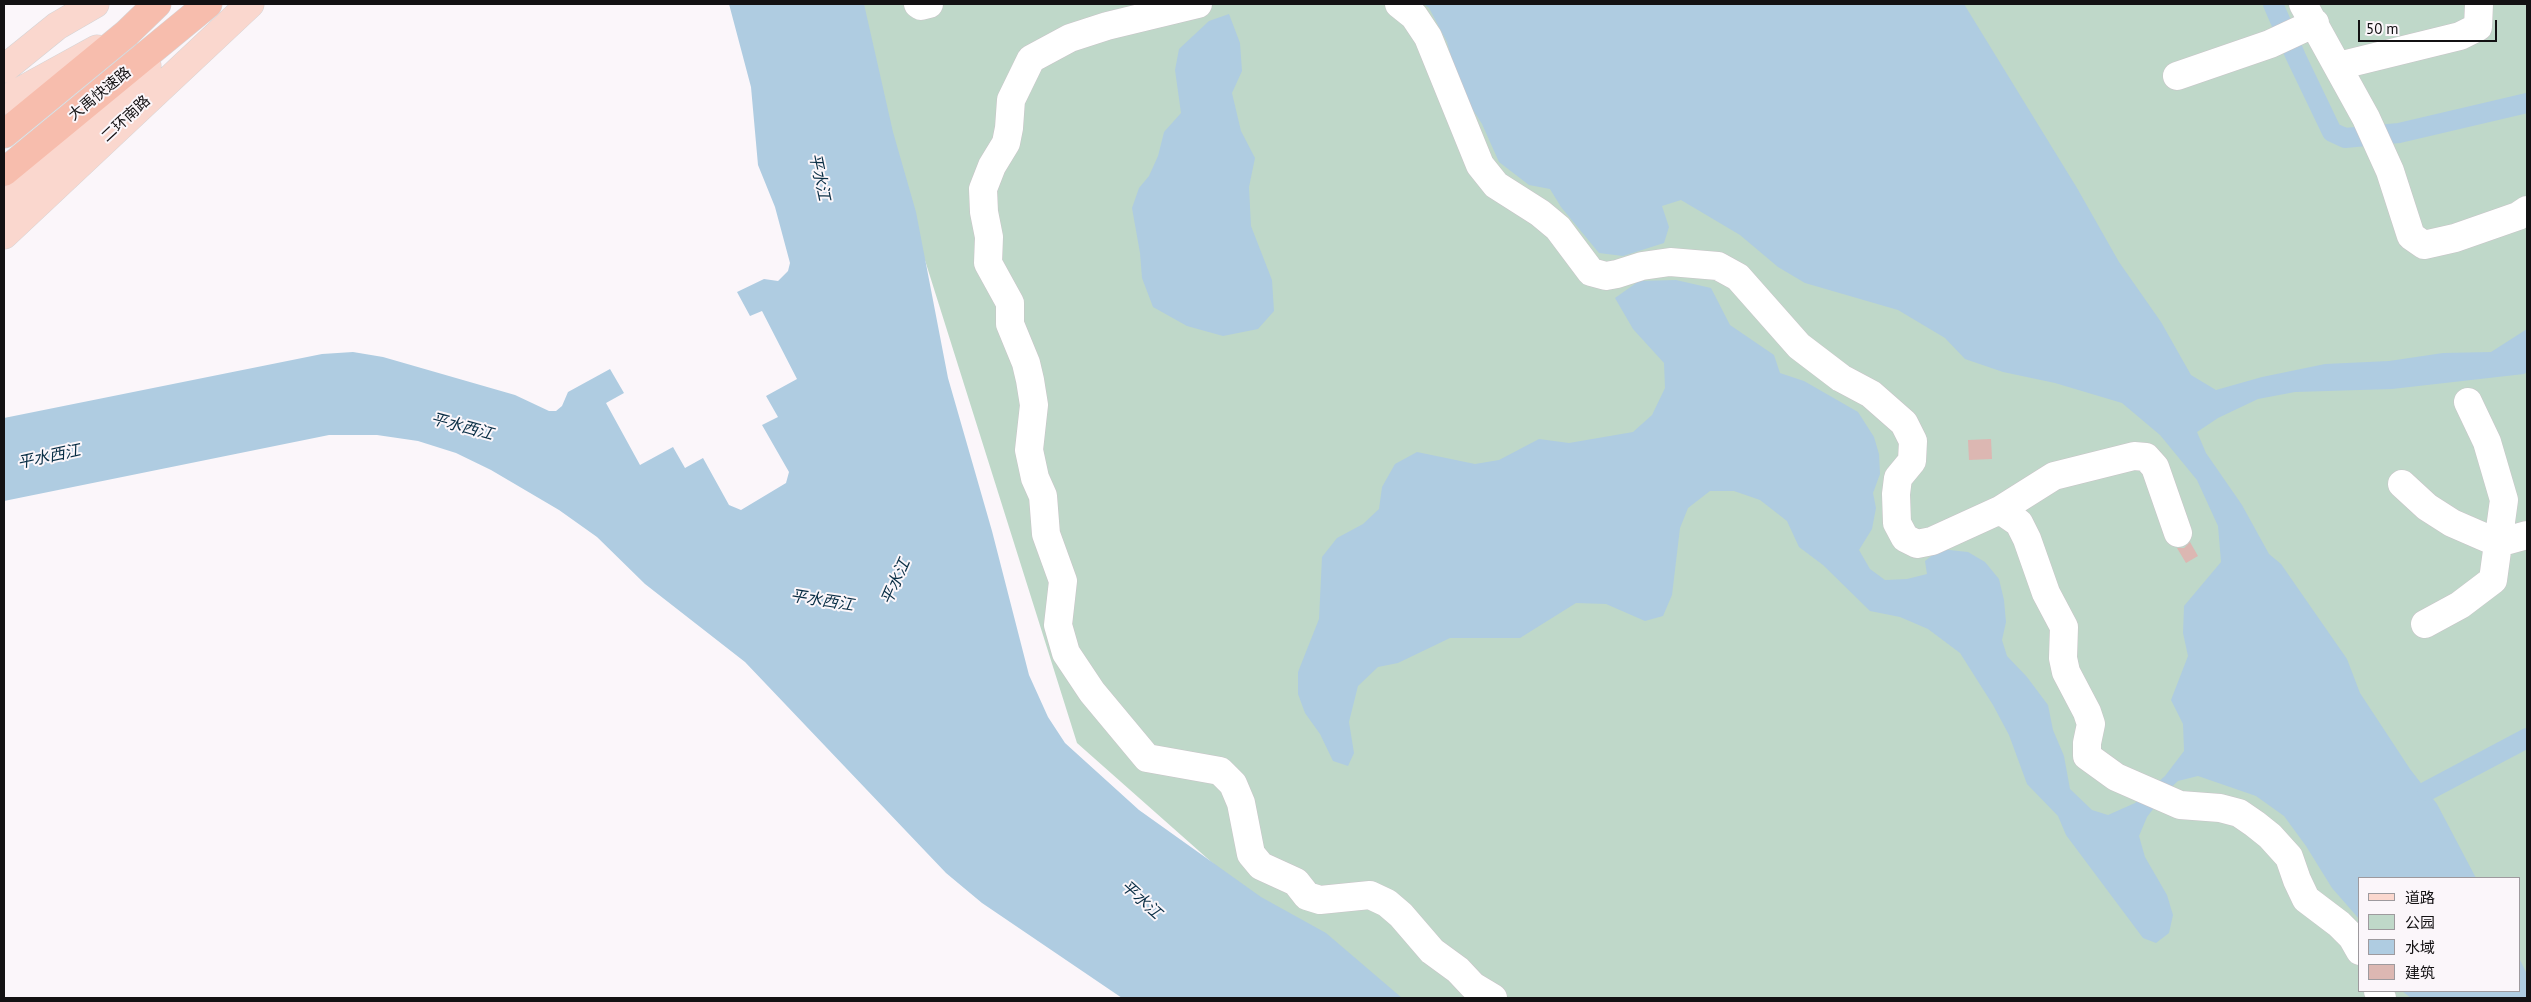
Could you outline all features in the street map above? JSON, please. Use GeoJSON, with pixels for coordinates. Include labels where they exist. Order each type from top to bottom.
{"type":"FeatureCollection","features":[{"type":"Feature","properties":{"kind":"highway"},"geometry":{"type":"LineString","coordinates":[[127,33],[157,4]]}},
{"type":"Feature","properties":{"kind":"highway","name":"大禹快速路"},"geometry":{"type":"LineString","coordinates":[[4,172],[202,10]]}},
{"type":"Feature","properties":{"kind":"highway","name":"大禹快速路"},"geometry":{"type":"LineString","coordinates":[[4,134],[127,33]]}},
{"type":"Feature","properties":{"kind":"main road"},"geometry":{"type":"LineString","coordinates":[[4,69],[57,26],[95,4]]}},
{"type":"Feature","properties":{"kind":"main road","name":"二环南路"},"geometry":{"type":"LineString","coordinates":[[4,235],[250,4]]}},
{"type":"Feature","properties":{"kind":"main road","name":"二环南路"},"geometry":{"type":"LineString","coordinates":[[4,206],[54,164],[202,10]]}},
{"type":"Feature","properties":{"kind":"main road"},"geometry":{"type":"LineString","coordinates":[[4,100],[127,33]]}},
{"type":"Feature","properties":{"kind":"street"},"geometry":{"type":"LineString","coordinates":[[918,4],[921,6],[929,4]]}},
{"type":"Feature","properties":{"kind":"street"},"geometry":{"type":"LineString","coordinates":[[1198,4],[1107,26],[1070,38],[1031,59],[1010,100],[1009,128],[1006,143],[992,166],[983,189],[984,212],[989,237],[988,263],[1010,303],[1010,324],[1026,363],[1030,380],[1034,405],[1029,450],[1035,478],[1043,496],[1046,534],[1063,581],[1058,626],[1066,653],[1092,692],[1147,758],[1220,771],[1233,784],[1241,803],[1251,854],[1262,866],[1296,882],[1307,896],[1320,900],[1337,896],[1370,895],[1387,903],[1401,915],[1432,951],[1458,970],[1473,986],[1493,998]]}},
{"type":"Feature","properties":{"kind":"street"},"geometry":{"type":"LineString","coordinates":[[1399,4],[1414,16],[1428,37],[1480,165],[1496,185],[1540,213],[1558,228],[1591,272],[1606,276],[1642,266],[1670,262],[1718,266],[1738,277],[1799,346],[1841,378],[1871,394],[1904,423],[1913,441],[1912,461],[1898,478],[1896,494],[1897,523],[1904,538],[1916,544],[1932,541],[2000,510],[2054,476],[2134,456],[2146,457],[2155,467],[2178,533]]}},
{"type":"Feature","properties":{"kind":"street"},"geometry":{"type":"LineString","coordinates":[[2338,66],[2460,36],[2478,27],[2479,4]]}},
{"type":"Feature","properties":{"kind":"street"},"geometry":{"type":"LineString","coordinates":[[2177,76],[2270,44],[2310,17],[2366,118],[2402,203],[2411,236],[2424,245],[2455,238],[2518,216],[2527,210]]}},
{"type":"Feature","properties":{"kind":"street"},"geometry":{"type":"LineString","coordinates":[[2425,624],[2460,605],[2493,580],[2504,500],[2487,442],[2468,402]]}},
{"type":"Feature","properties":{"kind":"street"},"geometry":{"type":"LineString","coordinates":[[2402,484],[2427,508],[2452,523],[2498,543],[2527,535]]}},
{"type":"Feature","properties":{"kind":"street"},"geometry":{"type":"LineString","coordinates":[[2000,510],[2019,523],[2027,539],[2046,593],[2064,627],[2063,658],[2066,672],[2087,712],[2091,724],[2087,743],[2087,756],[2116,777],[2180,805],[2220,808],[2239,813],[2256,824],[2289,857],[2306,898],[2339,924],[2352,937],[2358,948]]}},
{"type":"Feature","properties":{"kind":"green space"},"geometry":{"type":"Polygon","coordinates":[[[847,4],[2527,4],[2527,998],[1365,998],[1077,743],[855,38],[847,4]]]}},
{"type":"Feature","properties":{"kind":"water"},"geometry":{"type":"Polygon","coordinates":[[[729,4],[864,4],[893,132],[916,212],[948,378],[992,531],[1029,675],[1048,717],[1065,743],[1139,810],[1261,897],[1326,933],[1402,998],[1122,998],[982,903],[946,873],[745,662],[645,584],[597,537],[559,510],[491,470],[456,453],[418,441],[377,435],[329,435],[4,501],[4,418],[322,354],[353,352],[383,357],[515,395],[549,411],[556,411],[562,406],[568,392],[610,369],[624,393],[606,403],[640,465],[673,447],[685,468],[703,458],[729,505],[741,510],[786,483],[789,472],[762,425],[778,417],[766,396],[797,379],[762,311],[750,316],[737,292],[764,279],[778,281],[788,271],[790,263],[775,207],[758,165],[751,87],[729,4]]]}},
{"type":"Feature","properties":{"kind":"water"},"geometry":{"type":"Polygon","coordinates":[[[1424,4],[1964,4],[2077,188],[2119,262],[2161,322],[2191,375],[2216,390],[2262,377],[2325,364],[2389,361],[2443,353],[2491,352],[2527,329],[2527,372],[2524,374],[2392,389],[2295,392],[2258,399],[2218,418],[2197,432],[2206,453],[2242,505],[2269,554],[2281,564],[2347,659],[2360,693],[2410,769],[2437,804],[2475,877],[2358,877],[2358,918],[2332,888],[2306,846],[2284,816],[2256,796],[2198,776],[2178,781],[2166,792],[2147,817],[2139,836],[2145,857],[2167,895],[2173,915],[2169,933],[2156,943],[2143,938],[2066,835],[2058,816],[2027,784],[2009,735],[1993,705],[1960,653],[1928,629],[1900,617],[1870,611],[1823,565],[1799,547],[1787,521],[1760,500],[1734,491],[1710,491],[1688,508],[1680,528],[1672,595],[1663,616],[1645,621],[1606,604],[1576,603],[1520,638],[1450,638],[1398,663],[1378,667],[1358,686],[1349,722],[1354,753],[1348,766],[1333,761],[1320,734],[1305,713],[1298,694],[1298,672],[1319,619],[1322,557],[1337,538],[1363,524],[1379,509],[1382,487],[1395,464],[1417,452],[1475,464],[1499,460],[1539,439],[1569,443],[1633,432],[1652,415],[1665,388],[1664,363],[1633,329],[1615,298],[1639,281],[1676,280],[1711,288],[1730,325],[1774,355],[1780,373],[1804,381],[1858,412],[1874,437],[1879,454],[1880,474],[1873,493],[1876,508],[1872,529],[1859,550],[1870,569],[1885,580],[1907,579],[1927,574],[1925,561],[1940,549],[1968,552],[1985,562],[1999,579],[2004,600],[2006,622],[2002,640],[2007,656],[2027,677],[2048,705],[2053,730],[2064,756],[2070,789],[2092,810],[2108,815],[2135,803],[2165,776],[2184,751],[2183,724],[2171,700],[2188,656],[2183,633],[2184,606],[2221,562],[2218,526],[2197,480],[2160,435],[2122,403],[2055,383],[2003,372],[1965,359],[1945,338],[1898,310],[1805,283],[1778,267],[1740,235],[1681,200],[1662,206],[1669,227],[1664,243],[1623,256],[1599,253],[1561,207],[1550,189],[1529,185],[1499,162],[1482,124],[1461,91],[1447,42],[1429,8],[1424,4]]]}},
{"type":"Feature","properties":{"kind":"water"},"geometry":{"type":"Polygon","coordinates":[[[1229,14],[1240,43],[1242,71],[1232,93],[1241,131],[1255,158],[1249,187],[1251,226],[1272,280],[1274,311],[1258,329],[1223,336],[1187,326],[1153,307],[1142,278],[1140,253],[1132,208],[1139,188],[1149,176],[1158,156],[1164,132],[1181,113],[1175,70],[1179,49],[1209,21],[1229,14]]]}},
{"type":"Feature","properties":{"kind":"water"},"geometry":{"type":"Polygon","coordinates":[[[2521,962],[2527,974],[2527,998],[2411,998],[2403,992],[2521,992],[2521,962]]]}},
{"type":"Feature","properties":{"kind":"building"},"geometry":{"type":"Polygon","coordinates":[[[1991,439],[1992,459],[1969,460],[1968,440],[1991,439]]]}},
{"type":"Feature","properties":{"kind":"building"},"geometry":{"type":"Polygon","coordinates":[[[2190,542],[2198,556],[2186,563],[2177,548],[2184,548],[2190,542]]]}},
{"type":"Feature","properties":{"kind":"waterway"},"geometry":{"type":"LineString","coordinates":[[2273,4],[2332,132],[2345,138],[2399,133],[2527,103]]}},
{"type":"Feature","properties":{"kind":"waterway"},"geometry":{"type":"LineString","coordinates":[[2427,791],[2527,738]]}},
{"type":"Feature","properties":{"kind":"water label","name":"平水江"},"geometry":{"type":"Point","coordinates":[819,177]}},
{"type":"Feature","properties":{"kind":"water label","name":"平水西江"},"geometry":{"type":"Point","coordinates":[462,427]}},
{"type":"Feature","properties":{"kind":"water label","name":"平水西江"},"geometry":{"type":"Point","coordinates":[49,457]}},
{"type":"Feature","properties":{"kind":"water label","name":"平水江"},"geometry":{"type":"Point","coordinates":[896,582]}},
{"type":"Feature","properties":{"kind":"water label","name":"平水西江"},"geometry":{"type":"Point","coordinates":[822,601]}},
{"type":"Feature","properties":{"kind":"water label","name":"平水江"},"geometry":{"type":"Point","coordinates":[1141,900]}}]}
